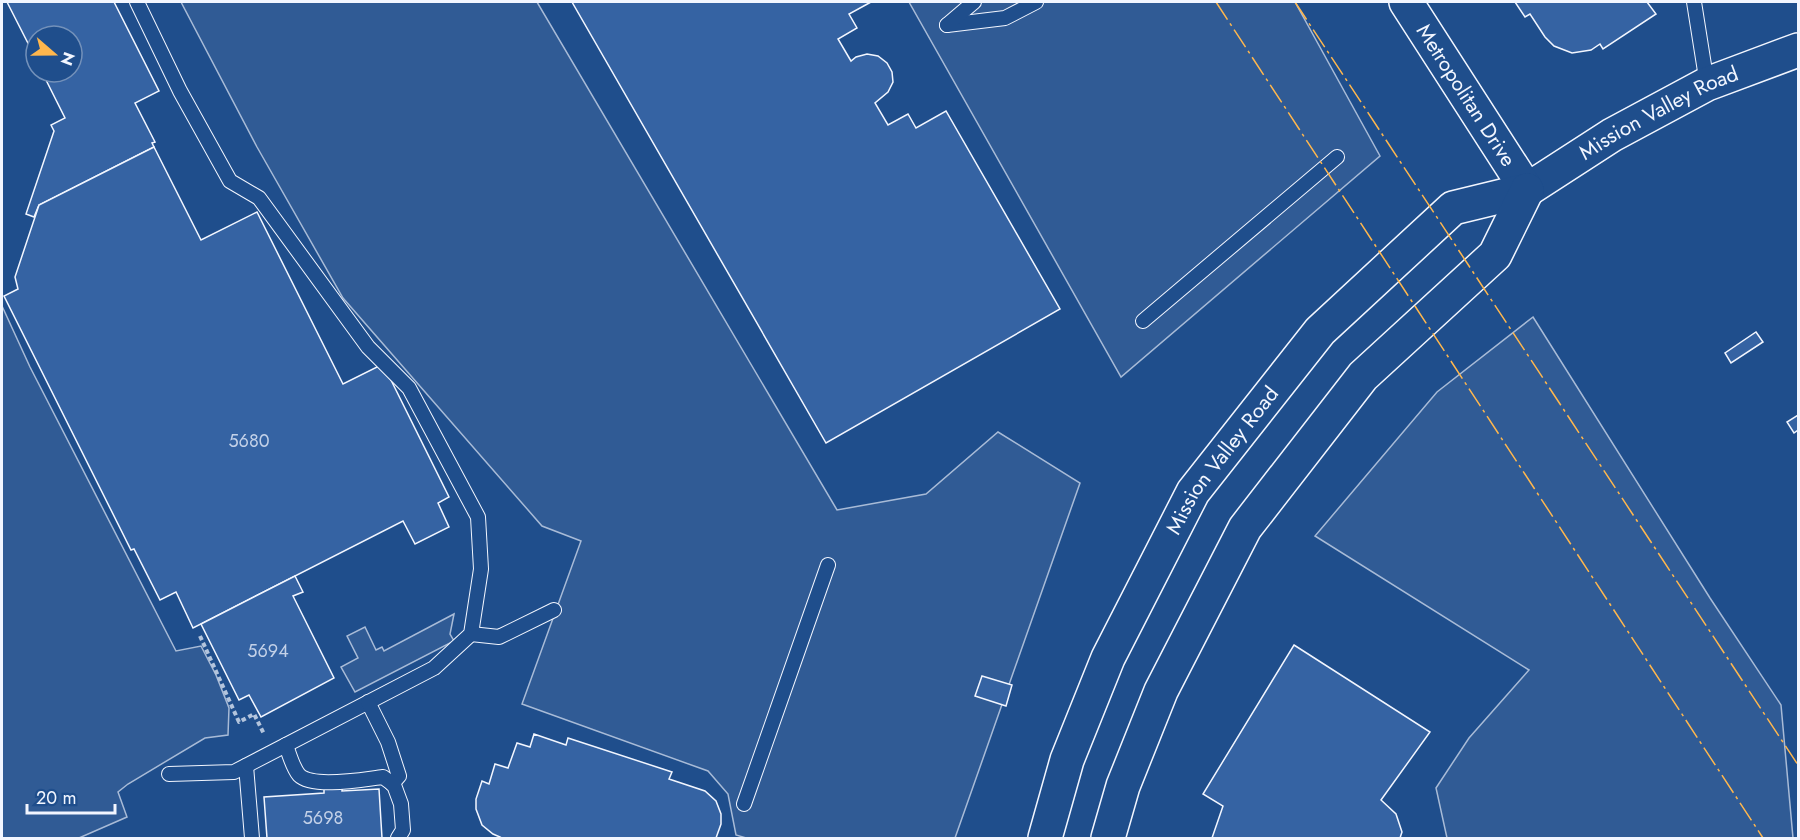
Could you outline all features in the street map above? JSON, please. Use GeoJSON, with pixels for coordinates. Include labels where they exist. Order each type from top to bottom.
{"type":"FeatureCollection","features":[{"type":"Feature","properties":{"kind":"main road","name":"Metropolitan Drive"},"geometry":{"type":"LineString","coordinates":[[1406,2],[1527,190]]}},
{"type":"Feature","properties":{"kind":"main road","name":"Mission Valley Road"},"geometry":{"type":"LineString","coordinates":[[1045,838],[1067,760],[1108,658],[1193,492],[1320,331],[1453,208],[1527,190],[1612,135],[1707,84],[1798,50]]}},
{"type":"Feature","properties":{"kind":"main road"},"geometry":{"type":"LineString","coordinates":[[1108,838],[1123,786],[1161,691],[1245,528],[1363,376],[1495,255],[1527,190]]}},
{"type":"Feature","properties":{"kind":"lane"},"geometry":{"type":"LineString","coordinates":[[137,2],[180,91],[230,181],[259,198],[368,347],[409,388],[478,518],[481,569],[471,634],[434,668],[234,772],[169,774]]}},
{"type":"Feature","properties":{"kind":"lane"},"geometry":{"type":"LineString","coordinates":[[974,2],[947,25],[1005,18],[1036,2]]}},
{"type":"Feature","properties":{"kind":"lane"},"geometry":{"type":"LineString","coordinates":[[1694,2],[1707,84]]}},
{"type":"Feature","properties":{"kind":"lane"},"geometry":{"type":"LineString","coordinates":[[1143,321],[1337,157]]}},
{"type":"Feature","properties":{"kind":"lane"},"geometry":{"type":"LineString","coordinates":[[744,804],[828,565]]}},
{"type":"Feature","properties":{"kind":"lane"},"geometry":{"type":"LineString","coordinates":[[471,634],[499,637],[554,610]]}},
{"type":"Feature","properties":{"kind":"lane"},"geometry":{"type":"LineString","coordinates":[[368,702],[388,742],[399,776],[392,784]]}},
{"type":"Feature","properties":{"kind":"lane"},"geometry":{"type":"LineString","coordinates":[[285,745],[300,776],[309,780],[329,782],[383,777],[392,784],[401,804],[403,830],[398,838]]}},
{"type":"Feature","properties":{"kind":"lane"},"geometry":{"type":"LineString","coordinates":[[246,766],[252,838]]}},
{"type":"Feature","properties":{"kind":"path"},"geometry":{"type":"LineString","coordinates":[[200,636],[239,722],[254,714],[262,729],[270,754]]}},
{"type":"Feature","properties":{"kind":"shaded area"},"geometry":{"type":"Polygon","coordinates":[[[181,2],[537,2],[837,510],[926,494],[998,432],[1080,483],[955,838],[746,838],[736,835],[728,794],[708,771],[522,704],[581,541],[542,526],[343,298],[257,147],[181,2]]]}},
{"type":"Feature","properties":{"kind":"shaded area"},"geometry":{"type":"Polygon","coordinates":[[[909,2],[1295,2],[1380,156],[1121,377],[909,2]]]}},
{"type":"Feature","properties":{"kind":"shaded area"},"geometry":{"type":"Polygon","coordinates":[[[2,306],[30,367],[176,651],[201,646],[229,708],[228,735],[205,738],[128,784],[118,792],[127,817],[79,838],[2,838],[2,306]]]}},
{"type":"Feature","properties":{"kind":"shaded area"},"geometry":{"type":"Polygon","coordinates":[[[1533,317],[1710,598],[1781,705],[1793,838],[1447,838],[1436,788],[1469,738],[1529,670],[1315,536],[1437,392],[1533,317]]]}},
{"type":"Feature","properties":{"kind":"shaded area"},"geometry":{"type":"Polygon","coordinates":[[[454,614],[450,634],[454,641],[355,692],[341,667],[358,658],[347,636],[365,627],[376,650],[382,647],[384,651],[454,614]]]}},
{"type":"Feature","properties":{"kind":"building"},"geometry":{"type":"Polygon","coordinates":[[[7,2],[114,2],[159,91],[135,103],[155,142],[152,143],[154,147],[39,205],[34,217],[26,214],[54,131],[51,125],[65,118],[48,84],[84,84],[84,24],[24,24],[24,35],[7,2]]]}},
{"type":"Feature","properties":{"kind":"building"},"geometry":{"type":"Polygon","coordinates":[[[572,2],[871,2],[849,14],[857,28],[838,39],[851,61],[867,54],[878,56],[887,63],[892,72],[893,82],[888,92],[875,103],[888,125],[908,114],[916,128],[946,111],[1060,309],[826,443],[572,2]]]}},
{"type":"Feature","properties":{"kind":"building"},"geometry":{"type":"Polygon","coordinates":[[[1515,2],[1647,2],[1656,14],[1603,49],[1600,44],[1591,50],[1572,53],[1554,46],[1530,14],[1525,17],[1515,2]]]}},
{"type":"Feature","properties":{"kind":"building"},"geometry":{"type":"Polygon","coordinates":[[[154,147],[201,240],[257,212],[343,384],[383,364],[449,497],[438,503],[449,527],[415,544],[403,521],[193,628],[176,592],[160,600],[134,549],[131,550],[4,296],[18,289],[15,277],[39,205],[154,147]]]}},
{"type":"Feature","properties":{"kind":"building"},"geometry":{"type":"Polygon","coordinates":[[[1756,332],[1763,342],[1731,363],[1725,353],[1756,332]]]}},
{"type":"Feature","properties":{"kind":"building"},"geometry":{"type":"Polygon","coordinates":[[[1798,415],[1798,430],[1794,433],[1787,422],[1798,415]]]}},
{"type":"Feature","properties":{"kind":"building"},"geometry":{"type":"Polygon","coordinates":[[[295,576],[303,592],[293,596],[334,678],[261,717],[249,695],[239,700],[201,624],[295,576]]]}},
{"type":"Feature","properties":{"kind":"building"},"geometry":{"type":"Polygon","coordinates":[[[1294,645],[1430,732],[1381,800],[1396,814],[1402,832],[1400,838],[1212,838],[1223,806],[1203,794],[1294,645]]]}},
{"type":"Feature","properties":{"kind":"building"},"geometry":{"type":"Polygon","coordinates":[[[982,676],[1012,685],[1006,706],[975,696],[982,676]]]}},
{"type":"Feature","properties":{"kind":"building"},"geometry":{"type":"Polygon","coordinates":[[[534,734],[566,745],[568,738],[672,772],[669,779],[705,791],[716,801],[721,814],[721,824],[716,838],[499,838],[482,825],[476,809],[476,799],[482,781],[489,784],[495,764],[508,768],[517,743],[530,747],[534,734]]]}},
{"type":"Feature","properties":{"kind":"building"},"geometry":{"type":"Polygon","coordinates":[[[342,788],[342,791],[379,789],[382,838],[267,838],[264,797],[324,793],[324,789],[342,788]]]}},
{"type":"Feature","properties":{"kind":"power"},"geometry":{"type":"LineString","coordinates":[[1216,2],[1763,838]]}},
{"type":"Feature","properties":{"kind":"power"},"geometry":{"type":"LineString","coordinates":[[1295,2],[1798,765]]}}]}
